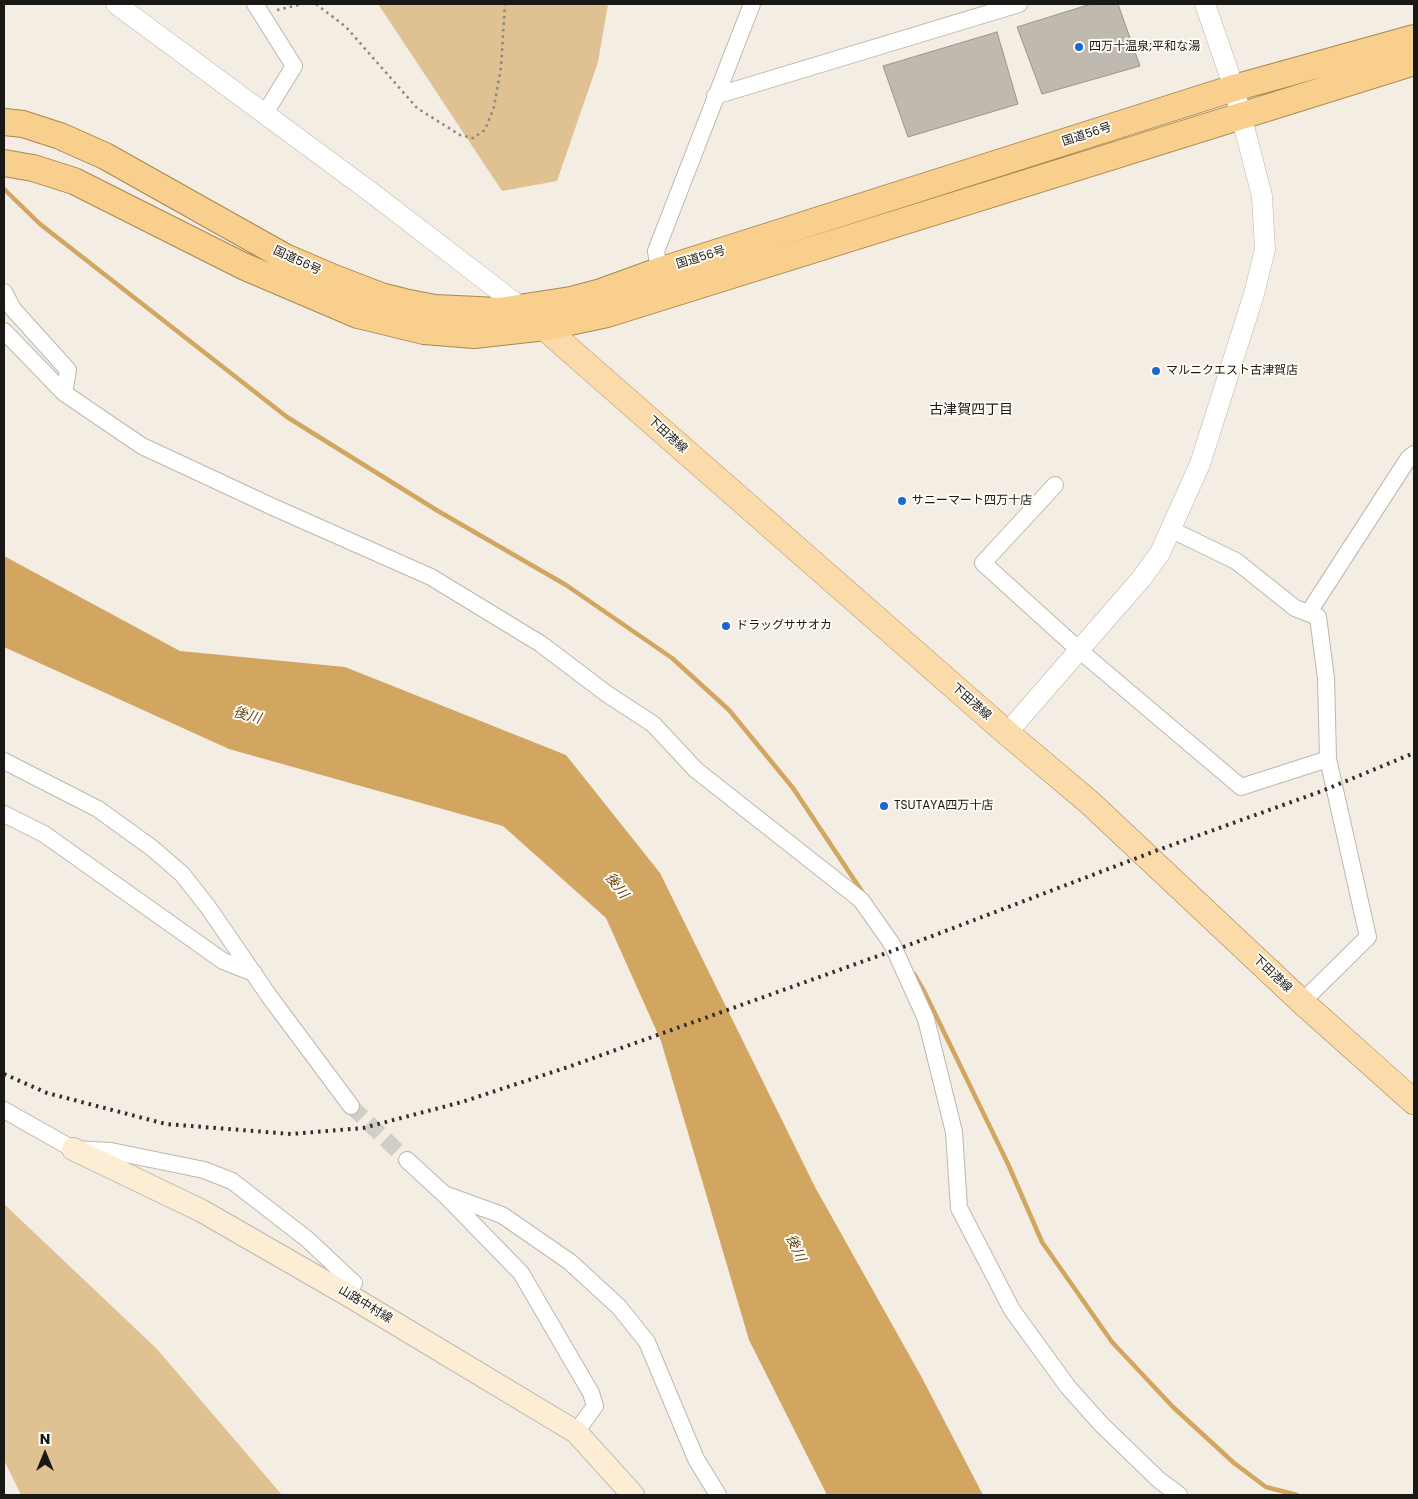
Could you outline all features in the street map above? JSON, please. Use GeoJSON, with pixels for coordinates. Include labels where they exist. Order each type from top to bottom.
{"type":"FeatureCollection","features":[{"type":"Feature","properties":{"kind":"highway","name":"国道56号"},"geometry":{"type":"LineString","coordinates":[[4,122],[23,124],[69,140],[105,156],[285,257],[381,296],[435,308],[499,311],[523,309],[601,292],[659,271],[1234,88],[1414,38]]}},
{"type":"Feature","properties":{"kind":"highway","name":"国道56号"},"geometry":{"type":"LineString","coordinates":[[4,164],[33,168],[74,181],[243,266],[358,315],[424,331],[474,334],[546,327],[606,314],[1414,62]]}},
{"type":"Feature","properties":{"kind":"main road","name":"下田港線"},"geometry":{"type":"LineString","coordinates":[[523,309],[546,327],[1007,733],[1089,802],[1302,1002],[1414,1102]]}},
{"type":"Feature","properties":{"kind":"main road","name":"山路中村線"},"geometry":{"type":"LineString","coordinates":[[73,1149],[202,1211],[348,1294],[576,1432],[633,1495]]}},
{"type":"Feature","properties":{"kind":"street"},"geometry":{"type":"LineString","coordinates":[[116,4],[372,193],[523,309]]}},
{"type":"Feature","properties":{"kind":"street"},"geometry":{"type":"LineString","coordinates":[[659,271],[656,251],[752,4]]}},
{"type":"Feature","properties":{"kind":"street"},"geometry":{"type":"LineString","coordinates":[[715,96],[1019,4]]}},
{"type":"Feature","properties":{"kind":"street"},"geometry":{"type":"LineString","coordinates":[[1007,733],[1141,579],[1160,553],[1172,530],[1200,464],[1254,294],[1265,249],[1262,196],[1239,117],[1234,88],[1206,4]]}},
{"type":"Feature","properties":{"kind":"street"},"geometry":{"type":"LineString","coordinates":[[258,9],[294,66],[264,115]]}},
{"type":"Feature","properties":{"kind":"street"},"geometry":{"type":"LineString","coordinates":[[4,292],[13,308],[68,370],[64,393]]}},
{"type":"Feature","properties":{"kind":"street"},"geometry":{"type":"LineString","coordinates":[[4,331],[64,393],[142,446],[431,577],[541,644],[607,694],[652,724],[696,770],[861,900],[892,944],[926,1018],[954,1132],[959,1208],[1012,1310],[1068,1387],[1101,1424],[1159,1480],[1179,1495]]}},
{"type":"Feature","properties":{"kind":"street"},"geometry":{"type":"LineString","coordinates":[[1309,612],[1408,459],[1414,454]]}},
{"type":"Feature","properties":{"kind":"street"},"geometry":{"type":"LineString","coordinates":[[1055,485],[984,563],[1079,650],[1241,787],[1328,759]]}},
{"type":"Feature","properties":{"kind":"street"},"geometry":{"type":"LineString","coordinates":[[1172,530],[1236,561],[1295,608],[1318,616],[1326,678],[1328,759],[1368,937],[1302,1002]]}},
{"type":"Feature","properties":{"kind":"street"},"geometry":{"type":"LineString","coordinates":[[4,761],[98,809],[152,848],[182,874],[269,996],[351,1106]]}},
{"type":"Feature","properties":{"kind":"street"},"geometry":{"type":"LineString","coordinates":[[4,814],[44,834],[223,961],[254,973]]}},
{"type":"Feature","properties":{"kind":"street"},"geometry":{"type":"LineString","coordinates":[[4,1110],[73,1149],[111,1150],[204,1170],[232,1181],[308,1238],[354,1282],[348,1294]]}},
{"type":"Feature","properties":{"kind":"street"},"geometry":{"type":"LineString","coordinates":[[406,1160],[444,1194],[521,1273],[591,1393],[595,1406],[576,1432]]}},
{"type":"Feature","properties":{"kind":"street"},"geometry":{"type":"LineString","coordinates":[[444,1194],[502,1215],[570,1262],[619,1307],[647,1342],[696,1459],[718,1495]]}},
{"type":"Feature","properties":{"kind":"path"},"geometry":{"type":"LineString","coordinates":[[258,9],[303,4]]}},
{"type":"Feature","properties":{"kind":"path"},"geometry":{"type":"LineString","coordinates":[[316,4],[346,27],[418,108],[460,135],[473,138],[485,130],[494,107],[501,67],[505,4]]}},
{"type":"Feature","properties":{"kind":"shaded area"},"geometry":{"type":"Polygon","coordinates":[[[378,4],[608,4],[598,62],[557,181],[502,191],[378,4]]]}},
{"type":"Feature","properties":{"kind":"shaded area"},"geometry":{"type":"Polygon","coordinates":[[[4,1204],[157,1349],[282,1495],[21,1495],[4,1460],[4,1204]]]}},
{"type":"Feature","properties":{"kind":"water","name":"後川"},"geometry":{"type":"Polygon","coordinates":[[[4,556],[180,651],[345,667],[566,755],[660,873],[815,1187],[921,1376],[983,1495],[827,1495],[749,1340],[661,1041],[606,918],[503,826],[229,749],[4,647],[4,556]]]}},
{"type":"Feature","properties":{"kind":"building","name":"四万十温泉;平和な湯"},"geometry":{"type":"Polygon","coordinates":[[[1091,4],[1118,4],[1140,66],[1042,94],[1017,27],[1091,4]]]}},
{"type":"Feature","properties":{"kind":"building"},"geometry":{"type":"Polygon","coordinates":[[[997,32],[1018,104],[908,137],[883,66],[997,32]]]}},
{"type":"Feature","properties":{"kind":"waterway"},"geometry":{"type":"LineString","coordinates":[[4,189],[40,224],[287,417],[438,511],[566,585],[672,658],[729,710],[793,788],[865,896]]}},
{"type":"Feature","properties":{"kind":"waterway"},"geometry":{"type":"LineString","coordinates":[[914,974],[1008,1164],[1042,1242],[1112,1342],[1173,1407],[1234,1463],[1266,1487],[1297,1495]]}},
{"type":"Feature","properties":{"kind":"tunnel"},"geometry":{"type":"LineString","coordinates":[[351,1106],[407,1160]]}},
{"type":"Feature","properties":{"kind":"railway"},"geometry":{"type":"LineString","coordinates":[[4,1074],[47,1093],[166,1124],[291,1134],[363,1128],[462,1102],[571,1066],[906,946],[1158,850],[1322,791],[1414,753]]}},
{"type":"Feature","properties":{"kind":"place","name":"四万十温泉;平和な湯"},"geometry":{"type":"Point","coordinates":[1079,47]}},
{"type":"Feature","properties":{"kind":"place","name":"マルニクエスト古津賀店"},"geometry":{"type":"Point","coordinates":[1156,371]}},
{"type":"Feature","properties":{"kind":"place","name":"サニーマート四万十店"},"geometry":{"type":"Point","coordinates":[902,501]}},
{"type":"Feature","properties":{"kind":"place","name":"ドラッグササオカ"},"geometry":{"type":"Point","coordinates":[726,626]}},
{"type":"Feature","properties":{"kind":"place","name":"TSUTAYA四万十店"},"geometry":{"type":"Point","coordinates":[884,806]}},
{"type":"Feature","properties":{"kind":"district","name":"古津賀四丁目"},"geometry":{"type":"Point","coordinates":[971,410]}}]}
